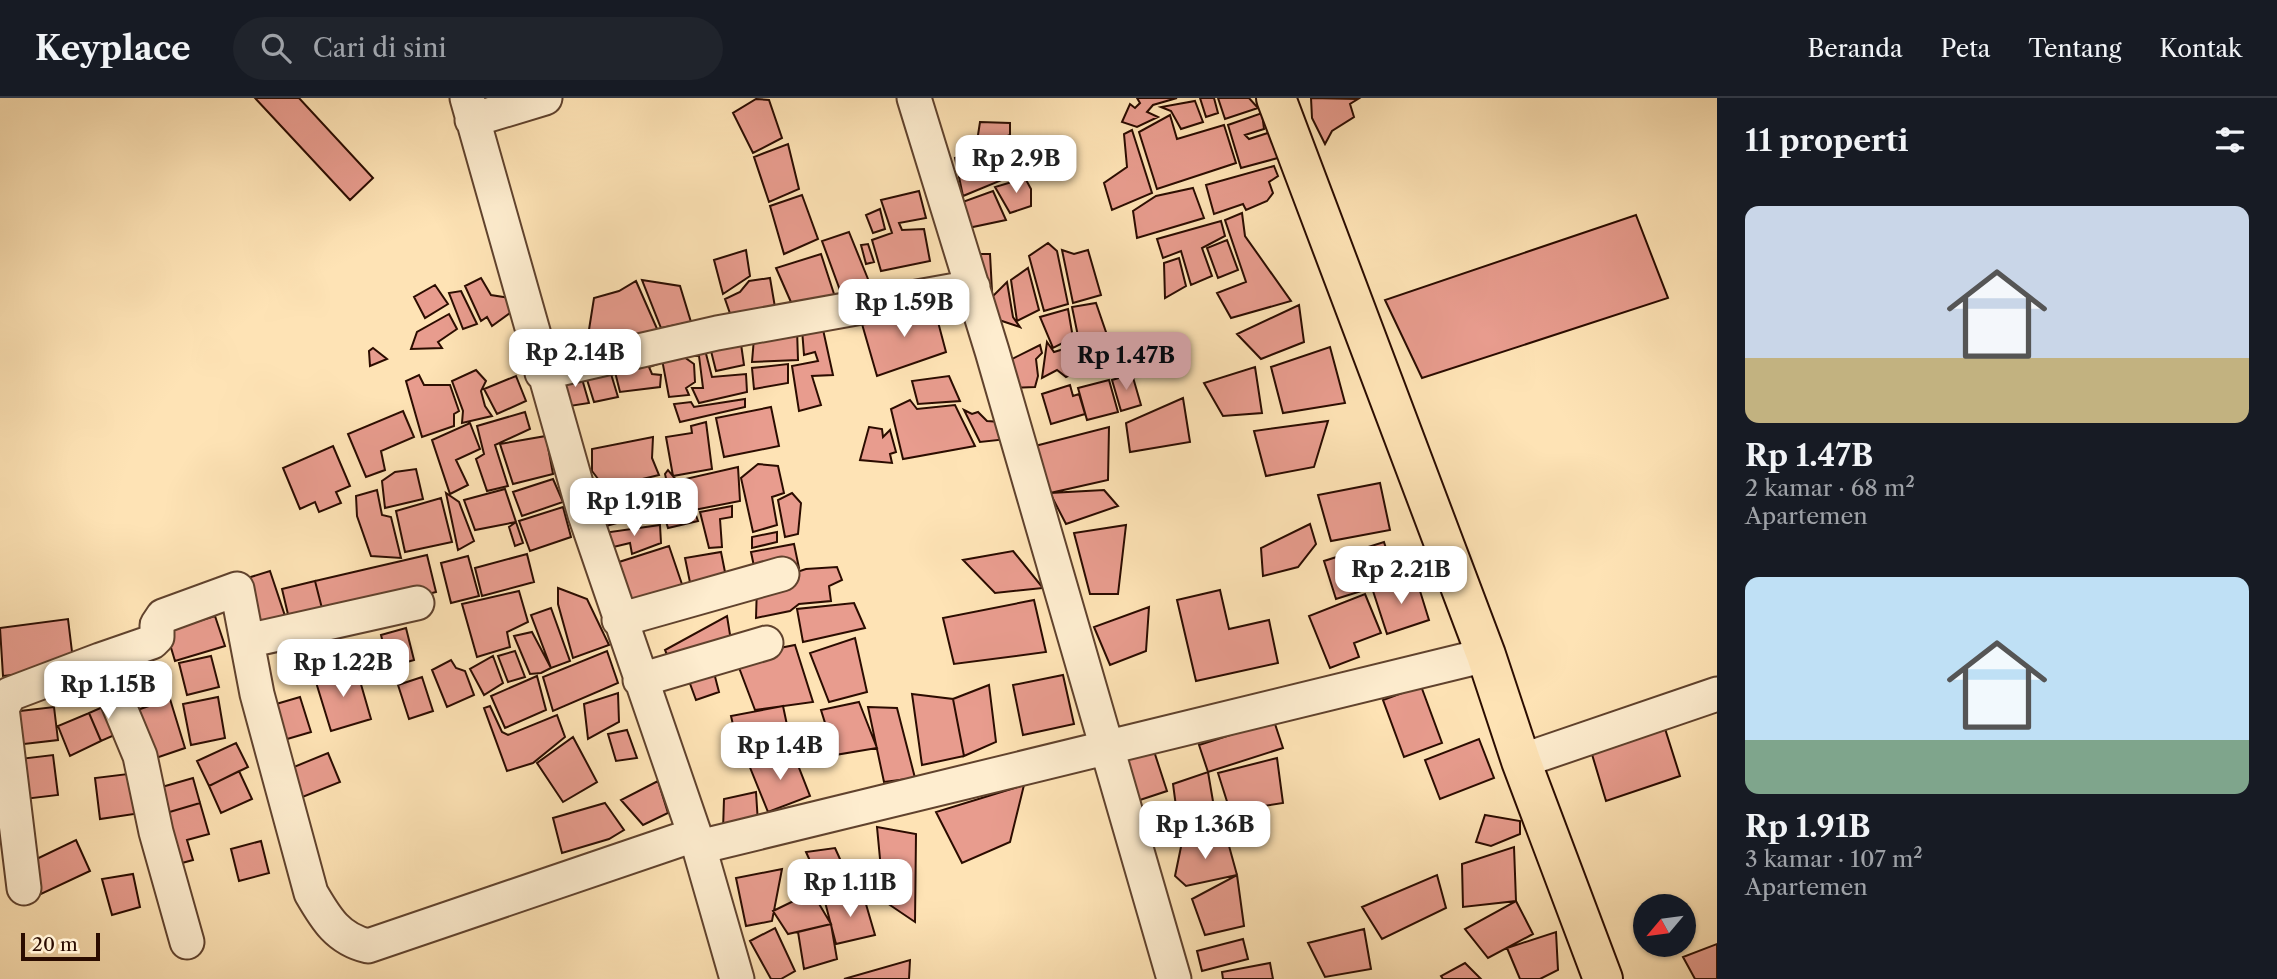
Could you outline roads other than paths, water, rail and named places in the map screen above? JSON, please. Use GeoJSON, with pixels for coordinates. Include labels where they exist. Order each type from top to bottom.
{"type":"FeatureCollection","features":[{"type":"Feature","properties":{"kind":"main road"},"geometry":{"type":"LineString","coordinates":[[1276,98],[1486,655],[1521,761],[1603,979]]}},
{"type":"Feature","properties":{"kind":"street"},"geometry":{"type":"LineString","coordinates":[[545,98],[469,109],[542,373],[619,620],[696,841],[737,979]]}},
{"type":"Feature","properties":{"kind":"street"},"geometry":{"type":"LineString","coordinates":[[914,98],[972,287],[1174,979]]}},
{"type":"Feature","properties":{"kind":"street"},"geometry":{"type":"LineString","coordinates":[[542,373],[717,333],[972,287]]}},
{"type":"Feature","properties":{"kind":"street"},"geometry":{"type":"LineString","coordinates":[[619,620],[782,574]]}},
{"type":"Feature","properties":{"kind":"street"},"geometry":{"type":"LineString","coordinates":[[24,888],[2,708],[10,694],[152,642],[157,637],[157,625],[163,616],[237,589],[257,694],[311,894],[327,922],[349,942],[368,946],[696,841],[1105,749],[1486,655]]}},
{"type":"Feature","properties":{"kind":"street"},"geometry":{"type":"LineString","coordinates":[[247,640],[417,603]]}},
{"type":"Feature","properties":{"kind":"street"},"geometry":{"type":"LineString","coordinates":[[640,680],[766,643]]}},
{"type":"Feature","properties":{"kind":"street"},"geometry":{"type":"LineString","coordinates":[[100,660],[140,755],[156,832],[187,942]]}},
{"type":"Feature","properties":{"kind":"street"},"geometry":{"type":"LineString","coordinates":[[1521,761],[1717,694]]}}]}
